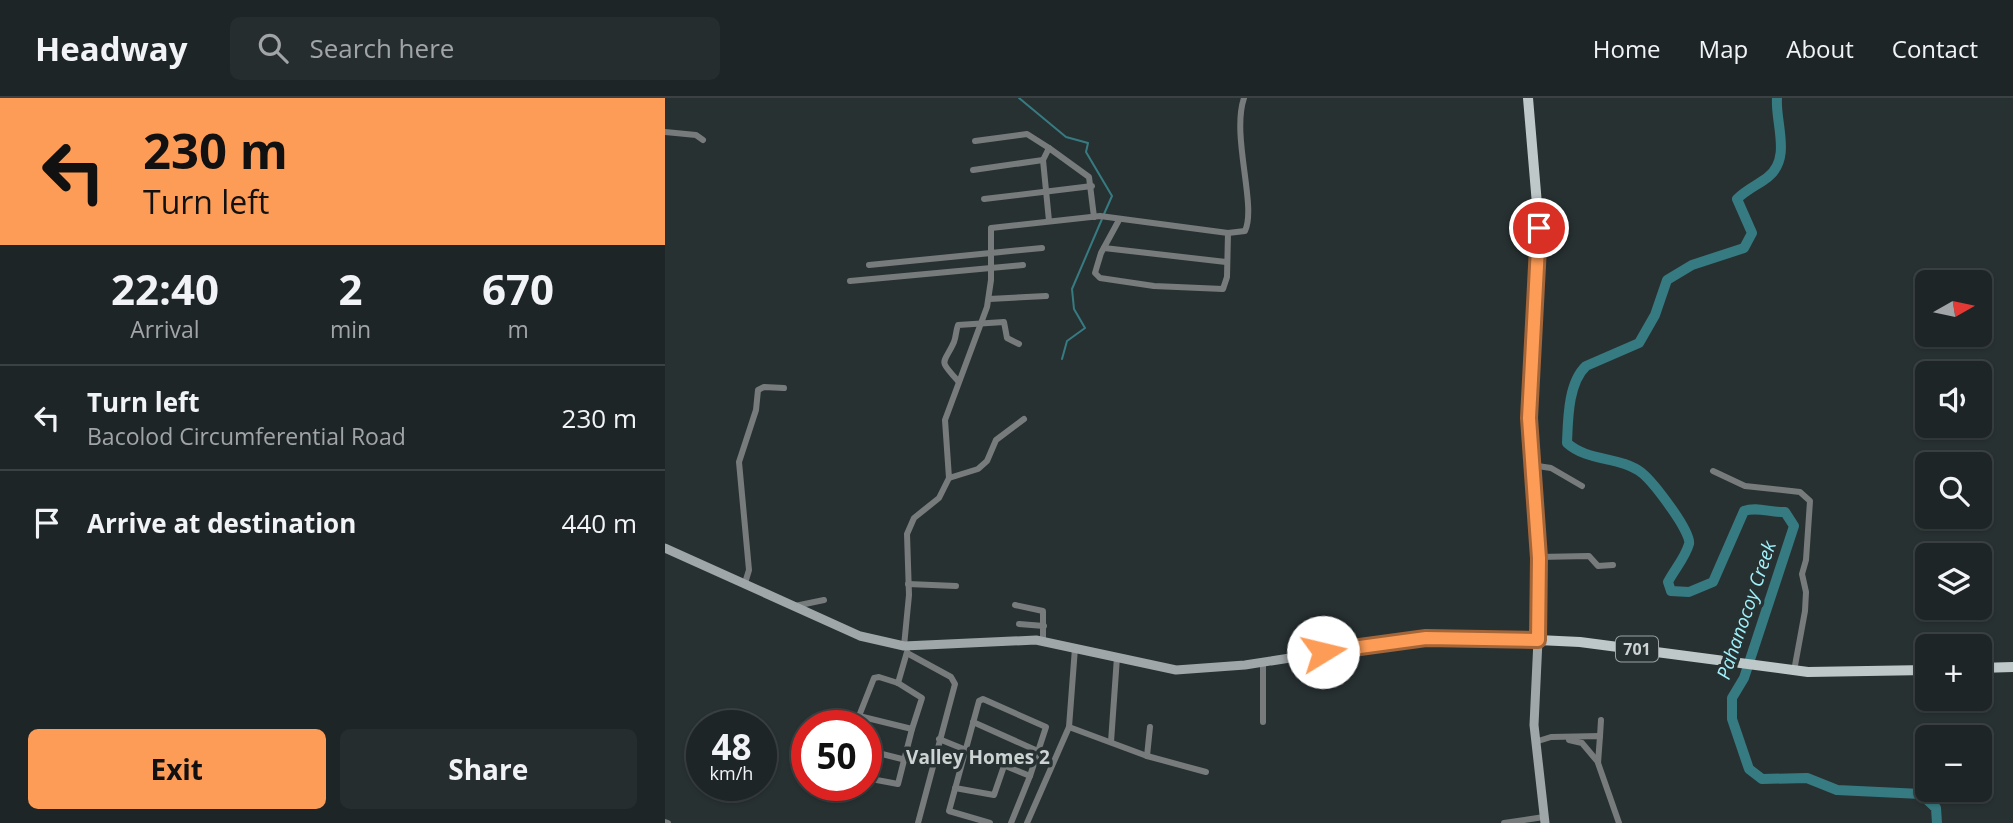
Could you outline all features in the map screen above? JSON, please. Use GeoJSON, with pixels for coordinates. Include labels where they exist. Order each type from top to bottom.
{"type":"FeatureCollection","features":[{"type":"Feature","properties":{"kind":"main road"},"geometry":{"type":"LineString","coordinates":[[1528,98],[1539,240],[1529,418],[1539,558],[1538,640],[1534,678],[1535,742],[1544,820]]}},
{"type":"Feature","properties":{"kind":"main road"},"geometry":{"type":"LineString","coordinates":[[665,548],[871,641],[906,648],[1019,639],[1043,641],[1188,670],[1262,663],[1412,639],[1538,640]]}},
{"type":"Feature","properties":{"kind":"main road","name":"701"},"geometry":{"type":"LineString","coordinates":[[1538,640],[1580,642],[1794,671],[1915,670]]}},
{"type":"Feature","properties":{"kind":"main road"},"geometry":{"type":"LineString","coordinates":[[1992,668],[2013,667]]}},
{"type":"Feature","properties":{"kind":"street"},"geometry":{"type":"LineString","coordinates":[[898,683],[906,648],[906,543],[909,526],[939,498],[949,478],[945,420],[983,322],[989,299],[989,231],[992,227],[1108,217],[1228,233],[1245,231],[1247,226],[1239,136],[1244,98]]}},
{"type":"Feature","properties":{"kind":"street"},"geometry":{"type":"LineString","coordinates":[[665,132],[696,135],[703,140]]}},
{"type":"Feature","properties":{"kind":"street"},"geometry":{"type":"LineString","coordinates":[[975,141],[1024,134],[1049,148],[1081,170],[1092,186],[1097,217]]}},
{"type":"Feature","properties":{"kind":"street"},"geometry":{"type":"LineString","coordinates":[[1049,148],[1043,160],[1049,221]]}},
{"type":"Feature","properties":{"kind":"street"},"geometry":{"type":"LineString","coordinates":[[973,170],[1043,160]]}},
{"type":"Feature","properties":{"kind":"street"},"geometry":{"type":"LineString","coordinates":[[984,199],[1092,186]]}},
{"type":"Feature","properties":{"kind":"street"},"geometry":{"type":"LineString","coordinates":[[1119,220],[1096,268],[1100,278],[1154,286],[1219,292],[1226,285],[1228,233]]}},
{"type":"Feature","properties":{"kind":"street"},"geometry":{"type":"LineString","coordinates":[[869,265],[1042,248]]}},
{"type":"Feature","properties":{"kind":"street"},"geometry":{"type":"LineString","coordinates":[[1104,248],[1226,261]]}},
{"type":"Feature","properties":{"kind":"street"},"geometry":{"type":"LineString","coordinates":[[851,281],[1023,265]]}},
{"type":"Feature","properties":{"kind":"street"},"geometry":{"type":"LineString","coordinates":[[989,299],[1046,296]]}},
{"type":"Feature","properties":{"kind":"street"},"geometry":{"type":"LineString","coordinates":[[958,381],[946,368],[944,354],[954,343],[958,325],[1006,322],[1007,338],[1019,344]]}},
{"type":"Feature","properties":{"kind":"street"},"geometry":{"type":"LineString","coordinates":[[745,583],[748,570],[740,489],[740,455],[756,410],[758,390],[764,387],[784,388]]}},
{"type":"Feature","properties":{"kind":"street"},"geometry":{"type":"LineString","coordinates":[[949,478],[978,469],[987,461],[999,437],[1024,419]]}},
{"type":"Feature","properties":{"kind":"street"},"geometry":{"type":"LineString","coordinates":[[1531,465],[1551,468],[1583,486]]}},
{"type":"Feature","properties":{"kind":"street"},"geometry":{"type":"LineString","coordinates":[[1713,471],[1745,486],[1800,492],[1810,501],[1808,549],[1802,574],[1806,592],[1805,611],[1794,671]]}},
{"type":"Feature","properties":{"kind":"street"},"geometry":{"type":"LineString","coordinates":[[1539,558],[1589,556],[1598,566],[1613,565]]}},
{"type":"Feature","properties":{"kind":"street"},"geometry":{"type":"LineString","coordinates":[[908,584],[956,586]]}},
{"type":"Feature","properties":{"kind":"street"},"geometry":{"type":"LineString","coordinates":[[795,606],[824,600]]}},
{"type":"Feature","properties":{"kind":"street"},"geometry":{"type":"LineString","coordinates":[[1016,605],[1040,609],[1045,614],[1043,641]]}},
{"type":"Feature","properties":{"kind":"street"},"geometry":{"type":"LineString","coordinates":[[1019,624],[1044,626]]}},
{"type":"Feature","properties":{"kind":"street"},"geometry":{"type":"LineString","coordinates":[[906,648],[955,680],[918,823]]}},
{"type":"Feature","properties":{"kind":"street"},"geometry":{"type":"LineString","coordinates":[[1027,823],[1069,727],[1075,648]]}},
{"type":"Feature","properties":{"kind":"street"},"geometry":{"type":"LineString","coordinates":[[1111,741],[1117,657]]}},
{"type":"Feature","properties":{"kind":"street"},"geometry":{"type":"LineString","coordinates":[[1262,663],[1263,722]]}},
{"type":"Feature","properties":{"kind":"street"},"geometry":{"type":"LineString","coordinates":[[861,710],[874,678],[879,677],[898,683],[922,698],[898,784],[882,781]]}},
{"type":"Feature","properties":{"kind":"street"},"geometry":{"type":"LineString","coordinates":[[991,823],[949,811],[965,747],[979,701],[983,699],[1046,727],[1011,823]]}},
{"type":"Feature","properties":{"kind":"street"},"geometry":{"type":"LineString","coordinates":[[1598,764],[1601,720]]}},
{"type":"Feature","properties":{"kind":"street"},"geometry":{"type":"LineString","coordinates":[[882,722],[912,729]]}},
{"type":"Feature","properties":{"kind":"street"},"geometry":{"type":"LineString","coordinates":[[973,722],[1039,751]]}},
{"type":"Feature","properties":{"kind":"street"},"geometry":{"type":"LineString","coordinates":[[1069,727],[1147,756],[1206,772]]}},
{"type":"Feature","properties":{"kind":"street"},"geometry":{"type":"LineString","coordinates":[[1147,756],[1150,727]]}},
{"type":"Feature","properties":{"kind":"street"},"geometry":{"type":"LineString","coordinates":[[1566,739],[1600,736]]}},
{"type":"Feature","properties":{"kind":"street"},"geometry":{"type":"LineString","coordinates":[[1535,742],[1551,737],[1583,743],[1598,764],[1619,823]]}},
{"type":"Feature","properties":{"kind":"street"},"geometry":{"type":"LineString","coordinates":[[939,739],[1005,763],[1030,776]]}},
{"type":"Feature","properties":{"kind":"street"},"geometry":{"type":"LineString","coordinates":[[882,754],[906,760]]}},
{"type":"Feature","properties":{"kind":"street"},"geometry":{"type":"LineString","coordinates":[[955,788],[994,795],[1005,763]]}},
{"type":"Feature","properties":{"kind":"street"},"geometry":{"type":"LineString","coordinates":[[1504,823],[1544,820]]}},
{"type":"Feature","properties":{"kind":"waterway"},"geometry":{"type":"LineString","coordinates":[[1019,98],[1066,137],[1088,143],[1086,152],[1112,196],[1104,214]]}},
{"type":"Feature","properties":{"kind":"waterway","name":"Pahanocoy Creek"},"geometry":{"type":"LineString","coordinates":[[1777,98],[1781,140],[1779,160],[1768,177],[1737,199],[1752,233],[1744,248],[1692,265],[1667,280],[1655,315],[1639,343],[1586,366],[1572,392],[1567,443],[1584,453],[1624,464],[1642,473],[1671,507],[1689,544],[1668,582],[1671,591],[1689,592],[1713,582],[1744,511],[1754,509],[1785,512],[1794,526],[1744,678],[1732,698],[1732,719],[1749,769],[1762,779],[1807,778],[1837,790],[1921,794],[1936,808],[1937,823]]}},
{"type":"Feature","properties":{"kind":"waterway"},"geometry":{"type":"LineString","coordinates":[[1062,359],[1067,341],[1085,328],[1074,309],[1072,289],[1102,219]]}},
{"type":"Feature","properties":{"kind":"district","name":"Valley Homes 2"},"geometry":{"type":"Point","coordinates":[978,757]}},
{"type":"Feature","properties":{"kind":"route"},"geometry":{"type":"LineString","coordinates":[[1323,652],[1426,638],[1499,642],[1538,640],[1539,558],[1530,449],[1529,399],[1539,276],[1539,228]]}}]}
